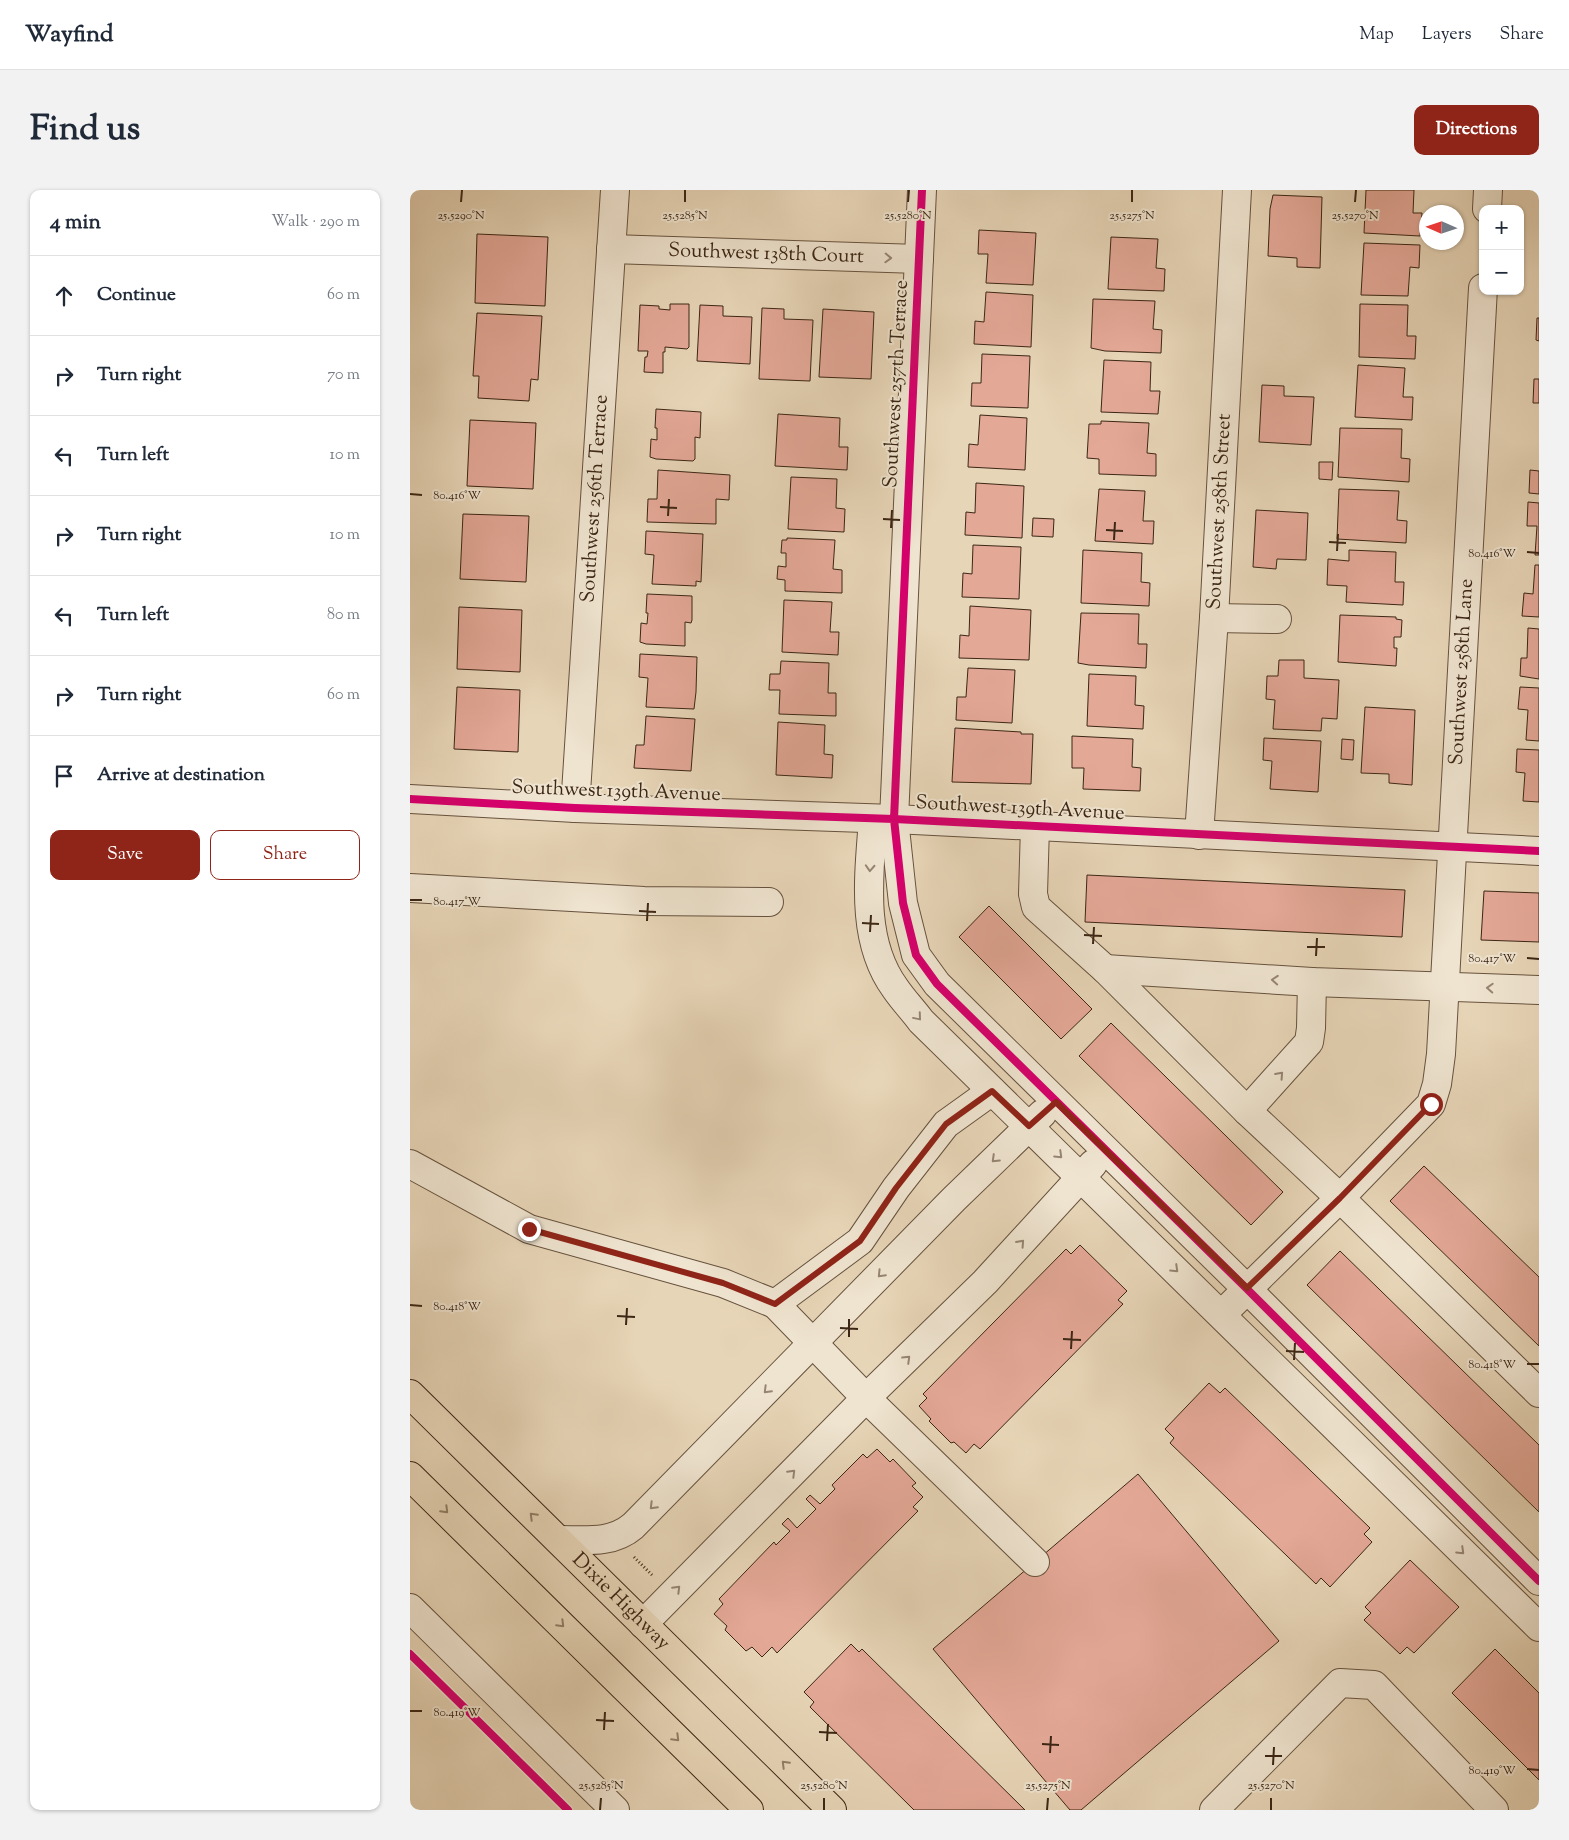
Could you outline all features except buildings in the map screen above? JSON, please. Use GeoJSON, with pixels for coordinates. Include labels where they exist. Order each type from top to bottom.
{"type":"FeatureCollection","features":[{"type":"Feature","properties":{"kind":"highway","name":"Dixie Highway"},"geometry":{"type":"LineString","coordinates":[[410,1394],[832,1810]]}},
{"type":"Feature","properties":{"kind":"highway"},"geometry":{"type":"LineString","coordinates":[[410,1476],[749,1810]]}},
{"type":"Feature","properties":{"kind":"street","name":"Southwest 256th Terrace"},"geometry":{"type":"LineString","coordinates":[[576,808],[615,190]]}},
{"type":"Feature","properties":{"kind":"street","name":"Southwest 257th Terrace"},"geometry":{"type":"LineString","coordinates":[[883,819],[922,190]]}},
{"type":"Feature","properties":{"kind":"street","name":"Southwest 258th Street"},"geometry":{"type":"LineString","coordinates":[[1199,835],[1214,618],[1237,190]]}},
{"type":"Feature","properties":{"kind":"street"},"geometry":{"type":"LineString","coordinates":[[1487,205],[1488,190]]}},
{"type":"Feature","properties":{"kind":"street","name":"Southwest 138th Court"},"geometry":{"type":"LineString","coordinates":[[612,249],[919,259]]}},
{"type":"Feature","properties":{"kind":"street","name":"Southwest 258th Lane"},"geometry":{"type":"LineString","coordinates":[[1222,1314],[1340,1198],[1431,1104],[1437,1084],[1441,1054],[1483,295]]}},
{"type":"Feature","properties":{"kind":"street"},"geometry":{"type":"LineString","coordinates":[[1214,618],[1277,619]]}},
{"type":"Feature","properties":{"kind":"street","name":"Southwest 139th Avenue"},"geometry":{"type":"LineString","coordinates":[[410,799],[576,808],[1035,826],[1539,851]]}},
{"type":"Feature","properties":{"kind":"street"},"geometry":{"type":"LineString","coordinates":[[883,819],[868,891],[871,927],[881,962],[894,987],[922,1021],[992,1091],[1222,1314],[1539,1627]]}},
{"type":"Feature","properties":{"kind":"street"},"geometry":{"type":"LineString","coordinates":[[883,819],[916,955],[937,984],[1247,1288],[1539,1582]]}},
{"type":"Feature","properties":{"kind":"street"},"geometry":{"type":"LineString","coordinates":[[1035,826],[1033,894],[1036,907],[1105,969],[1247,1111],[1340,1198],[1539,1393]]}},
{"type":"Feature","properties":{"kind":"street"},"geometry":{"type":"LineString","coordinates":[[410,888],[644,901],[770,902]]}},
{"type":"Feature","properties":{"kind":"street"},"geometry":{"type":"LineString","coordinates":[[1105,969],[1312,982],[1539,990]]}},
{"type":"Feature","properties":{"kind":"street"},"geometry":{"type":"LineString","coordinates":[[1247,1111],[1309,1042],[1312,982]]}},
{"type":"Feature","properties":{"kind":"street"},"geometry":{"type":"LineString","coordinates":[[775,1304],[860,1241],[896,1188],[946,1124],[992,1091]]}},
{"type":"Feature","properties":{"kind":"street"},"geometry":{"type":"LineString","coordinates":[[558,1540],[602,1540],[614,1538],[626,1532],[954,1199],[1056,1102]]}},
{"type":"Feature","properties":{"kind":"street"},"geometry":{"type":"LineString","coordinates":[[643,1624],[866,1398],[985,1282],[1080,1176],[1106,1150]]}},
{"type":"Feature","properties":{"kind":"street"},"geometry":{"type":"LineString","coordinates":[[410,1164],[529,1229],[723,1283],[775,1304],[866,1398],[1035,1562]]}},
{"type":"Feature","properties":{"kind":"street"},"geometry":{"type":"LineString","coordinates":[[410,1608],[616,1810]]}},
{"type":"Feature","properties":{"kind":"street"},"geometry":{"type":"LineString","coordinates":[[1214,1810],[1340,1683],[1374,1685],[1494,1810]]}},
{"type":"Feature","properties":{"kind":"path"},"geometry":{"type":"LineString","coordinates":[[629,1552],[655,1578]]}},
{"type":"Feature","properties":{"kind":"cycle path"},"geometry":{"type":"LineString","coordinates":[[922,190],[894,819],[903,903],[916,955],[937,984],[1247,1289],[1539,1581]]}},
{"type":"Feature","properties":{"kind":"cycle path"},"geometry":{"type":"LineString","coordinates":[[410,799],[575,808],[894,819],[1539,851]]}},
{"type":"Feature","properties":{"kind":"cycle path"},"geometry":{"type":"LineString","coordinates":[[410,1654],[568,1810]]}},
{"type":"Feature","properties":{"kind":"route"},"geometry":{"type":"LineString","coordinates":[[529,1229],[723,1283],[775,1304],[860,1241],[896,1188],[946,1124],[992,1091],[1029,1126],[1056,1102],[1247,1288],[1340,1198],[1431,1104]]}}]}
